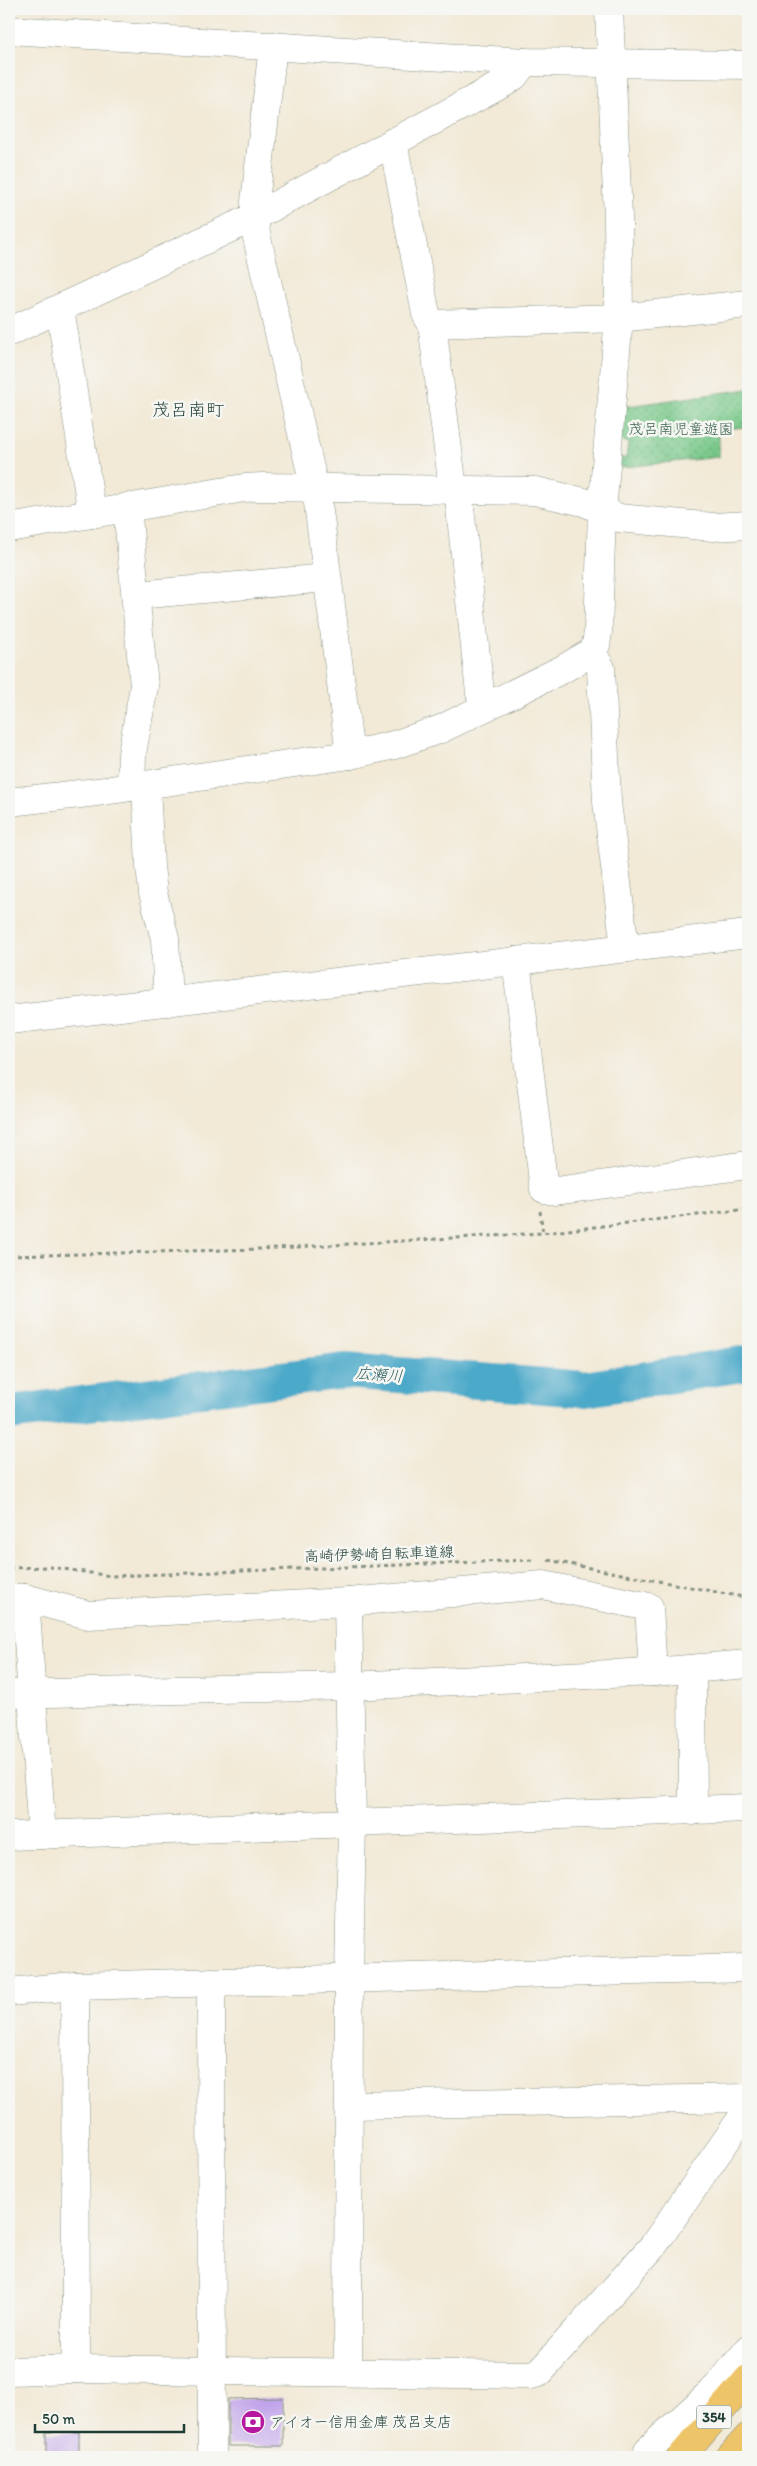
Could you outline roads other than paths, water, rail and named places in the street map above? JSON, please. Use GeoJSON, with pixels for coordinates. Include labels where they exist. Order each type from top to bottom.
{"type":"FeatureCollection","features":[{"type":"Feature","properties":{"kind":"highway","name":"354"},"geometry":{"type":"LineString","coordinates":[[681,2457],[748,2379]]}},
{"type":"Feature","properties":{"kind":"highway","name":"354"},"geometry":{"type":"LineString","coordinates":[[730,2457],[748,2437]]}},
{"type":"Feature","properties":{"kind":"street"},"geometry":{"type":"LineString","coordinates":[[9,802],[139,786],[350,755],[418,737],[486,707],[592,652],[596,645],[598,632],[602,511],[619,318],[618,218],[609,9]]}},
{"type":"Feature","properties":{"kind":"street"},"geometry":{"type":"LineString","coordinates":[[9,30],[525,62],[748,65]]}},
{"type":"Feature","properties":{"kind":"street"},"geometry":{"type":"LineString","coordinates":[[273,46],[254,217],[318,502],[350,755]]}},
{"type":"Feature","properties":{"kind":"street"},"geometry":{"type":"LineString","coordinates":[[9,332],[254,217],[504,82],[514,76],[525,62]]}},
{"type":"Feature","properties":{"kind":"street"},"geometry":{"type":"LineString","coordinates":[[393,142],[426,314],[432,324],[455,489],[480,693],[486,707]]}},
{"type":"Feature","properties":{"kind":"street"},"geometry":{"type":"LineString","coordinates":[[432,324],[619,318],[748,304]]}},
{"type":"Feature","properties":{"kind":"street"},"geometry":{"type":"LineString","coordinates":[[60,308],[92,514]]}},
{"type":"Feature","properties":{"kind":"street"},"geometry":{"type":"LineString","coordinates":[[9,528],[244,488],[535,491],[584,502],[619,518],[713,527],[748,524]]}},
{"type":"Feature","properties":{"kind":"street"},"geometry":{"type":"LineString","coordinates":[[127,507],[137,595],[144,686],[132,754],[139,786],[153,893],[165,939],[168,1002]]}},
{"type":"Feature","properties":{"kind":"street"},"geometry":{"type":"LineString","coordinates":[[137,595],[327,578]]}},
{"type":"Feature","properties":{"kind":"street"},"geometry":{"type":"LineString","coordinates":[[592,652],[601,668],[607,802],[625,948]]}},
{"type":"Feature","properties":{"kind":"street"},"geometry":{"type":"LineString","coordinates":[[9,1020],[748,934]]}},
{"type":"Feature","properties":{"kind":"street"},"geometry":{"type":"LineString","coordinates":[[516,961],[544,1189],[555,1191],[748,1165]]}},
{"type":"Feature","properties":{"kind":"street"},"geometry":{"type":"LineString","coordinates":[[42,1835],[21,1694],[17,1598],[88,1615],[348,1602],[543,1586],[649,1607],[654,1672]]}},
{"type":"Feature","properties":{"kind":"street"},"geometry":{"type":"LineString","coordinates":[[348,1602],[352,1822],[348,1978],[348,2372]]}},
{"type":"Feature","properties":{"kind":"street"},"geometry":{"type":"LineString","coordinates":[[21,1694],[349,1686],[692,1670],[748,1664]]}},
{"type":"Feature","properties":{"kind":"street"},"geometry":{"type":"LineString","coordinates":[[692,1670],[693,1811]]}},
{"type":"Feature","properties":{"kind":"street"},"geometry":{"type":"LineString","coordinates":[[9,1836],[748,1808]]}},
{"type":"Feature","properties":{"kind":"street"},"geometry":{"type":"LineString","coordinates":[[9,1992],[75,1986],[748,1968]]}},
{"type":"Feature","properties":{"kind":"street"},"geometry":{"type":"LineString","coordinates":[[211,1982],[212,2457]]}},
{"type":"Feature","properties":{"kind":"street"},"geometry":{"type":"LineString","coordinates":[[75,1986],[76,2369]]}},
{"type":"Feature","properties":{"kind":"street"},"geometry":{"type":"LineString","coordinates":[[349,2105],[748,2098]]}},
{"type":"Feature","properties":{"kind":"street"},"geometry":{"type":"LineString","coordinates":[[9,2371],[76,2369],[530,2375],[539,2373],[653,2246],[748,2109]]}},
{"type":"Feature","properties":{"kind":"street"},"geometry":{"type":"LineString","coordinates":[[648,2450],[717,2387],[748,2350]]}},
{"type":"Feature","properties":{"kind":"street"},"geometry":{"type":"LineString","coordinates":[[712,2420],[717,2387]]}},
{"type":"Feature","properties":{"kind":"waterway","name":"広瀬川"},"geometry":{"type":"LineString","coordinates":[[9,1413],[345,1371],[585,1389],[748,1363]]}},
{"type":"Feature","properties":{"kind":"place","name":"アイオー信用金庫 茂呂支店"},"geometry":{"type":"Point","coordinates":[253,2422]}},
{"type":"Feature","properties":{"kind":"district","name":"茂呂南町"},"geometry":{"type":"Point","coordinates":[188,410]}},
{"type":"Feature","properties":{"kind":"park label","name":"茂呂南児童遊園"},"geometry":{"type":"Point","coordinates":[681,429]}}]}
